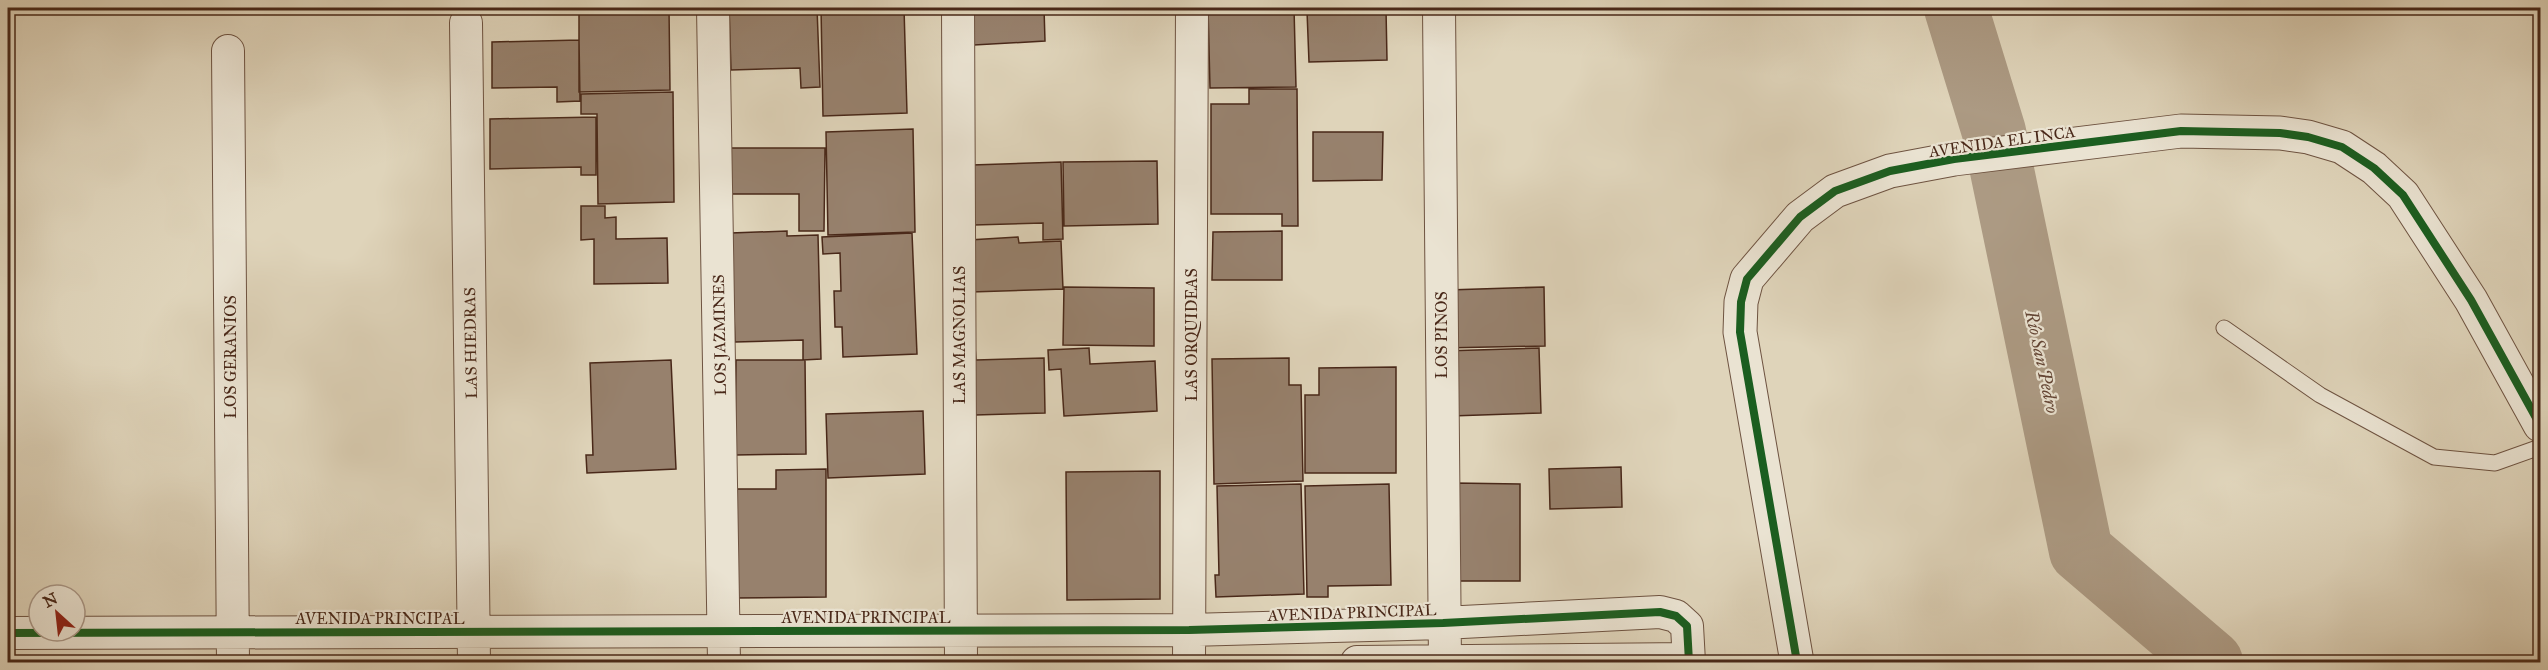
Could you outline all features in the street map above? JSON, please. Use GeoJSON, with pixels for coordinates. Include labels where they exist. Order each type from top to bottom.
{"type":"FeatureCollection","features":[{"type":"Feature","properties":{"kind":"street","name":"LOS JAZMINES"},"geometry":{"type":"LineString","coordinates":[[713,8],[724,663]]}},
{"type":"Feature","properties":{"kind":"street","name":"LAS MAGNOLIAS"},"geometry":{"type":"LineString","coordinates":[[958,8],[961,663]]}},
{"type":"Feature","properties":{"kind":"street","name":"LAS ORQUIDEAS"},"geometry":{"type":"LineString","coordinates":[[1189,663],[1192,8]]}},
{"type":"Feature","properties":{"kind":"street","name":"LOS PINOS"},"geometry":{"type":"LineString","coordinates":[[1439,8],[1445,662]]}},
{"type":"Feature","properties":{"kind":"street","name":"LAS HIEDRAS"},"geometry":{"type":"LineString","coordinates":[[466,23],[474,663]]}},
{"type":"Feature","properties":{"kind":"street","name":"LOS GERANIOS"},"geometry":{"type":"LineString","coordinates":[[228,51],[233,647]]}},
{"type":"Feature","properties":{"kind":"street","name":"AVENIDA EL INCA"},"geometry":{"type":"LineString","coordinates":[[1797,663],[1740,332],[1741,302],[1747,279],[1800,217],[1835,191],[1890,171],[1954,159],[2181,131],[2280,133],[2308,136],[2342,147],[2374,168],[2403,195],[2471,300],[2541,425]]}},
{"type":"Feature","properties":{"kind":"street","name":"AVENIDA PRINCIPAL"},"geometry":{"type":"LineString","coordinates":[[8,633],[233,647],[474,632],[1189,630],[1443,623],[1660,612],[1676,616],[1688,626],[1689,661],[1358,663]]}},
{"type":"Feature","properties":{"kind":"lane"},"geometry":{"type":"LineString","coordinates":[[2224,328],[2320,395],[2434,458],[2495,464],[2541,447]]}},
{"type":"Feature","properties":{"kind":"building"},"geometry":{"type":"Polygon","coordinates":[[[579,8],[669,8],[670,90],[579,92],[579,8]]]}},
{"type":"Feature","properties":{"kind":"building"},"geometry":{"type":"Polygon","coordinates":[[[729,8],[817,8],[820,87],[801,88],[800,68],[731,70],[729,8]]]}},
{"type":"Feature","properties":{"kind":"building"},"geometry":{"type":"Polygon","coordinates":[[[821,8],[904,8],[907,113],[823,116],[821,8]]]}},
{"type":"Feature","properties":{"kind":"building"},"geometry":{"type":"Polygon","coordinates":[[[972,8],[1044,8],[1045,41],[974,45],[972,8]]]}},
{"type":"Feature","properties":{"kind":"building"},"geometry":{"type":"Polygon","coordinates":[[[1208,8],[1294,8],[1296,87],[1210,88],[1208,8]]]}},
{"type":"Feature","properties":{"kind":"building"},"geometry":{"type":"Polygon","coordinates":[[[1386,9],[1387,60],[1309,62],[1307,11],[1386,9]]]}},
{"type":"Feature","properties":{"kind":"building"},"geometry":{"type":"Polygon","coordinates":[[[579,40],[580,101],[557,102],[557,87],[492,88],[492,42],[579,40]]]}},
{"type":"Feature","properties":{"kind":"building"},"geometry":{"type":"Polygon","coordinates":[[[1249,89],[1297,89],[1298,226],[1282,226],[1282,214],[1211,214],[1211,104],[1249,104],[1249,89]]]}},
{"type":"Feature","properties":{"kind":"building"},"geometry":{"type":"Polygon","coordinates":[[[673,92],[674,202],[598,204],[597,114],[581,114],[581,94],[673,92]]]}},
{"type":"Feature","properties":{"kind":"building"},"geometry":{"type":"Polygon","coordinates":[[[596,117],[596,175],[581,175],[581,167],[490,169],[490,119],[596,117]]]}},
{"type":"Feature","properties":{"kind":"building"},"geometry":{"type":"Polygon","coordinates":[[[913,129],[915,232],[828,235],[826,132],[913,129]]]}},
{"type":"Feature","properties":{"kind":"building"},"geometry":{"type":"Polygon","coordinates":[[[1313,132],[1383,132],[1382,180],[1313,181],[1313,132]]]}},
{"type":"Feature","properties":{"kind":"building"},"geometry":{"type":"Polygon","coordinates":[[[726,148],[825,148],[824,231],[799,231],[799,194],[725,194],[726,148]]]}},
{"type":"Feature","properties":{"kind":"building"},"geometry":{"type":"Polygon","coordinates":[[[1157,161],[1158,224],[1064,226],[1063,162],[1157,161]]]}},
{"type":"Feature","properties":{"kind":"building"},"geometry":{"type":"Polygon","coordinates":[[[1061,162],[1063,239],[1043,240],[1043,223],[974,225],[972,165],[1061,162]]]}},
{"type":"Feature","properties":{"kind":"building"},"geometry":{"type":"Polygon","coordinates":[[[581,206],[605,206],[605,218],[616,217],[616,239],[667,238],[668,283],[594,284],[594,239],[581,240],[581,206]]]}},
{"type":"Feature","properties":{"kind":"building"},"geometry":{"type":"Polygon","coordinates":[[[787,231],[787,236],[818,235],[821,359],[803,360],[803,340],[735,342],[731,233],[787,231]]]}},
{"type":"Feature","properties":{"kind":"building"},"geometry":{"type":"Polygon","coordinates":[[[1282,231],[1282,280],[1212,280],[1213,232],[1282,231]]]}},
{"type":"Feature","properties":{"kind":"building"},"geometry":{"type":"Polygon","coordinates":[[[912,233],[917,354],[843,357],[842,327],[835,327],[834,291],[841,291],[840,253],[823,254],[822,237],[912,233]]]}},
{"type":"Feature","properties":{"kind":"building"},"geometry":{"type":"Polygon","coordinates":[[[1018,237],[1019,243],[1061,241],[1063,289],[971,292],[969,240],[1018,237]]]}},
{"type":"Feature","properties":{"kind":"building"},"geometry":{"type":"Polygon","coordinates":[[[1064,287],[1154,288],[1154,346],[1063,345],[1064,287]]]}},
{"type":"Feature","properties":{"kind":"building"},"geometry":{"type":"Polygon","coordinates":[[[1544,287],[1545,346],[1443,348],[1448,290],[1544,287]]]}},
{"type":"Feature","properties":{"kind":"building"},"geometry":{"type":"Polygon","coordinates":[[[975,347],[976,360],[1044,358],[1045,413],[975,415],[975,347]]]}},
{"type":"Feature","properties":{"kind":"building"},"geometry":{"type":"Polygon","coordinates":[[[1089,348],[1090,364],[1155,361],[1157,411],[1064,416],[1061,369],[1049,370],[1048,350],[1089,348]]]}},
{"type":"Feature","properties":{"kind":"building"},"geometry":{"type":"Polygon","coordinates":[[[1539,348],[1541,413],[1451,416],[1443,351],[1539,348]]]}},
{"type":"Feature","properties":{"kind":"building"},"geometry":{"type":"Polygon","coordinates":[[[1289,358],[1289,385],[1301,385],[1303,481],[1214,484],[1212,359],[1289,358]]]}},
{"type":"Feature","properties":{"kind":"building"},"geometry":{"type":"Polygon","coordinates":[[[671,360],[676,469],[587,473],[586,455],[593,455],[590,363],[671,360]]]}},
{"type":"Feature","properties":{"kind":"building"},"geometry":{"type":"Polygon","coordinates":[[[736,360],[805,360],[806,454],[735,455],[736,360]]]}},
{"type":"Feature","properties":{"kind":"building"},"geometry":{"type":"Polygon","coordinates":[[[1396,367],[1396,473],[1305,473],[1305,395],[1319,395],[1319,368],[1396,367]]]}},
{"type":"Feature","properties":{"kind":"building"},"geometry":{"type":"Polygon","coordinates":[[[923,411],[925,474],[828,478],[826,414],[923,411]]]}},
{"type":"Feature","properties":{"kind":"building"},"geometry":{"type":"Polygon","coordinates":[[[1621,467],[1622,507],[1550,509],[1549,469],[1621,467]]]}},
{"type":"Feature","properties":{"kind":"building"},"geometry":{"type":"Polygon","coordinates":[[[826,469],[826,597],[735,598],[735,489],[776,489],[776,470],[826,469]]]}},
{"type":"Feature","properties":{"kind":"building"},"geometry":{"type":"Polygon","coordinates":[[[1160,471],[1160,599],[1067,600],[1066,472],[1160,471]]]}},
{"type":"Feature","properties":{"kind":"building"},"geometry":{"type":"Polygon","coordinates":[[[1454,483],[1520,484],[1520,581],[1454,581],[1454,483]]]}},
{"type":"Feature","properties":{"kind":"building"},"geometry":{"type":"Polygon","coordinates":[[[1301,484],[1304,594],[1216,597],[1215,575],[1219,575],[1217,486],[1301,484]]]}},
{"type":"Feature","properties":{"kind":"building"},"geometry":{"type":"Polygon","coordinates":[[[1389,484],[1391,585],[1328,586],[1328,597],[1307,597],[1305,486],[1389,484]]]}},
{"type":"Feature","properties":{"kind":"waterway","name":"Río San Pedro"},"geometry":{"type":"LineString","coordinates":[[1956,8],[1994,132],[2081,551],[2211,662]]}},
{"type":"Feature","properties":{"kind":"cycle path"},"geometry":{"type":"LineString","coordinates":[[1797,662],[1740,332],[1741,302],[1747,279],[1800,217],[1835,191],[1890,171],[1954,159],[2181,131],[2280,133],[2308,137],[2342,147],[2374,168],[2403,195],[2471,300],[2540,425]]}},
{"type":"Feature","properties":{"kind":"cycle path"},"geometry":{"type":"LineString","coordinates":[[8,633],[1189,630],[1443,623],[1660,612],[1676,616],[1687,626],[1689,662]]}}]}
